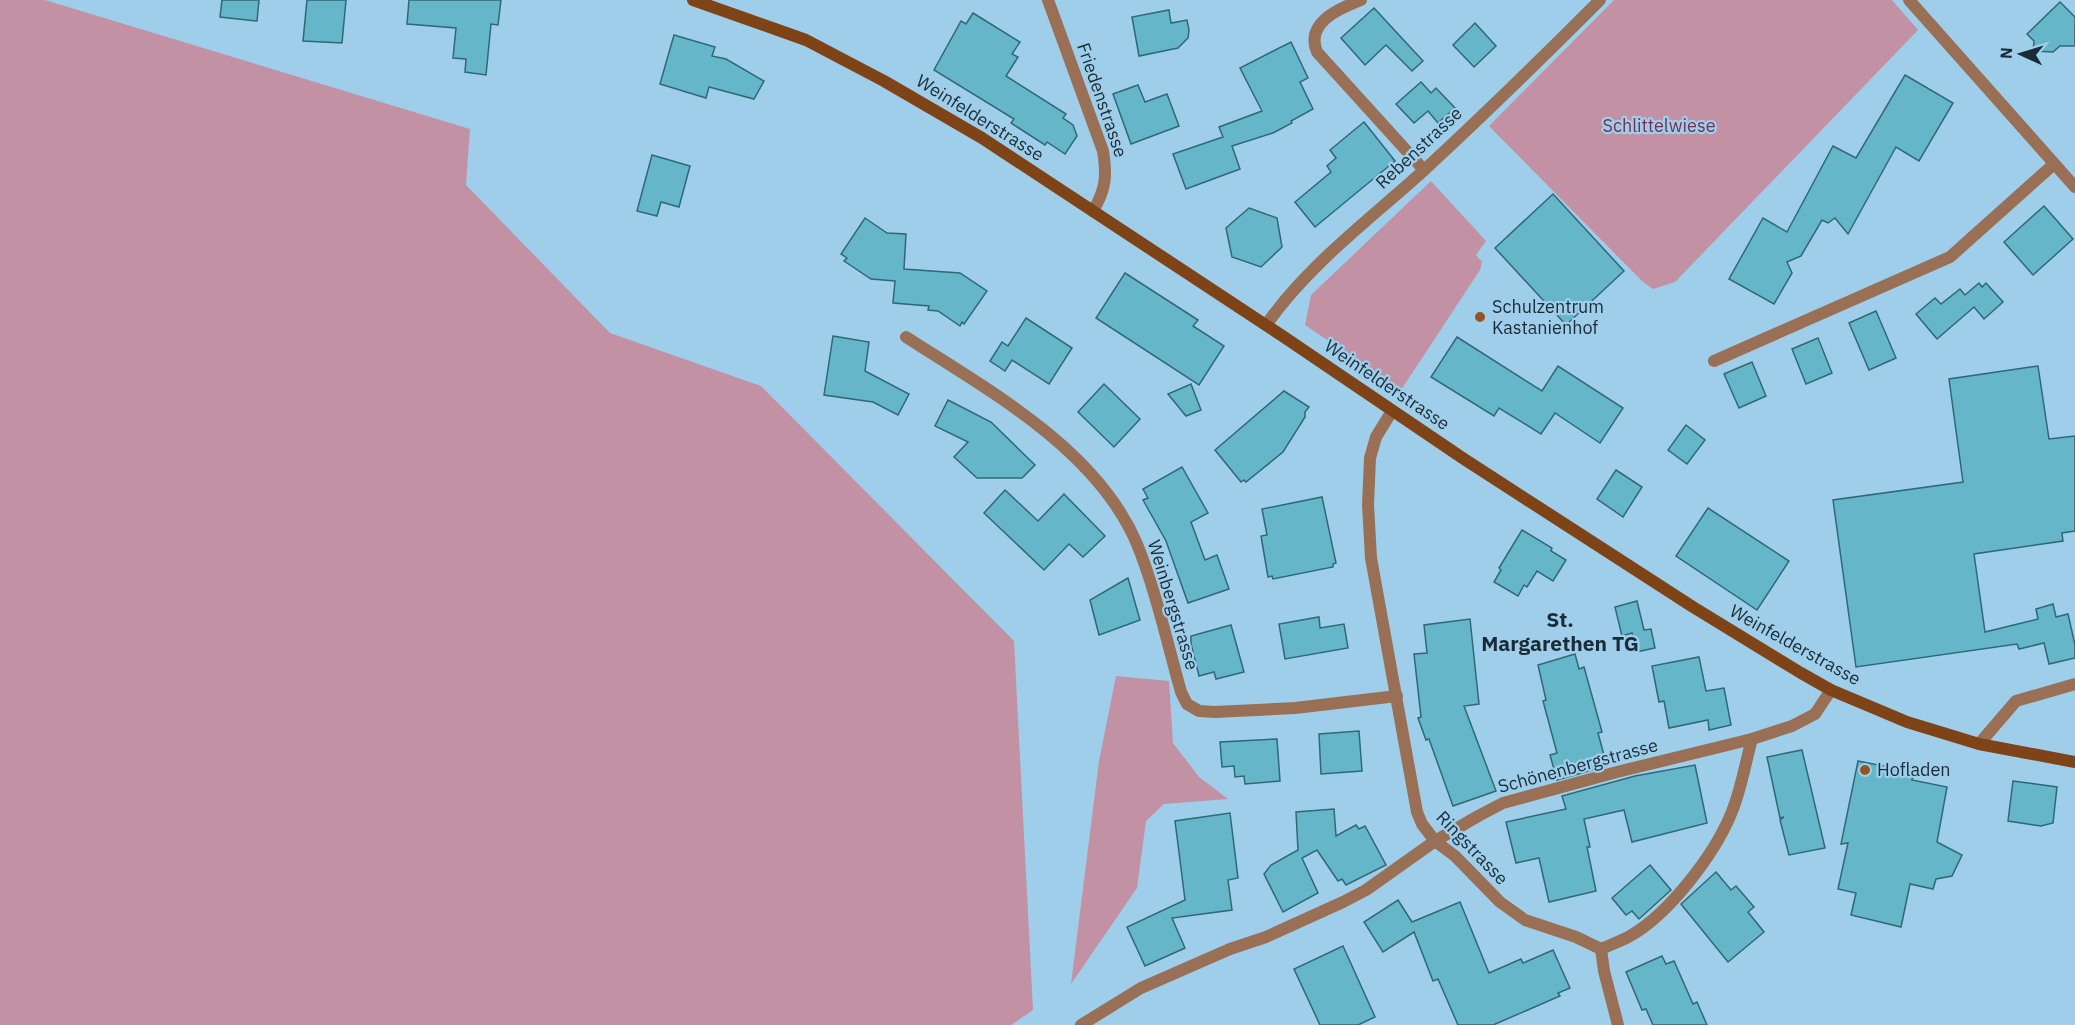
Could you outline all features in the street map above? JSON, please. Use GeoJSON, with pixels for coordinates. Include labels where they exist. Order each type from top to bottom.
{"type":"FeatureCollection","features":[{"type":"Feature","properties":{"kind":"main road","name":"Weinfelderstrasse"},"geometry":{"type":"LineString","coordinates":[[693,0],[806,40],[884,81],[982,138],[1392,411],[1693,607],[1831,690],[1908,723],[1979,744],[2075,762]]}},
{"type":"Feature","properties":{"kind":"street","name":"Friedenstrasse"},"geometry":{"type":"LineString","coordinates":[[1048,0],[1103,151],[1107,173],[1099,202],[1093,211]]}},
{"type":"Feature","properties":{"kind":"street"},"geometry":{"type":"LineString","coordinates":[[1361,0],[1323,20],[1316,30],[1313,42],[1317,52],[1424,170]]}},
{"type":"Feature","properties":{"kind":"street","name":"Rebenstrasse"},"geometry":{"type":"LineString","coordinates":[[1266,325],[1290,295],[1331,253],[1424,170],[1600,0]]}},
{"type":"Feature","properties":{"kind":"street"},"geometry":{"type":"LineString","coordinates":[[1909,0],[2075,187]]}},
{"type":"Feature","properties":{"kind":"street"},"geometry":{"type":"LineString","coordinates":[[1714,361],[1950,257],[2054,164]]}},
{"type":"Feature","properties":{"kind":"street","name":"Weinbergstrasse"},"geometry":{"type":"LineString","coordinates":[[906,337],[1026,417],[1074,455],[1106,491],[1136,541],[1152,586],[1181,692],[1187,704],[1199,711],[1215,712],[1294,708],[1397,696]]}},
{"type":"Feature","properties":{"kind":"street","name":"Ringstrasse"},"geometry":{"type":"LineString","coordinates":[[1392,411],[1376,436],[1370,458],[1368,505],[1371,558],[1417,812],[1422,824],[1436,841],[1455,856],[1500,902],[1525,920],[1576,937],[1601,949]]}},
{"type":"Feature","properties":{"kind":"street"},"geometry":{"type":"LineString","coordinates":[[1979,744],[2016,701],[2075,684]]}},
{"type":"Feature","properties":{"kind":"street","name":"Schönenbergstrasse"},"geometry":{"type":"LineString","coordinates":[[1081,1025],[1141,988],[1230,949],[1266,937],[1359,894],[1436,841],[1503,803],[1752,739],[1792,726],[1815,714],[1831,690]]}},
{"type":"Feature","properties":{"kind":"street"},"geometry":{"type":"LineString","coordinates":[[1618,1025],[1604,971],[1601,949],[1631,935],[1667,906],[1702,866],[1731,813],[1752,739]]}},
{"type":"Feature","properties":{"kind":"green space"},"geometry":{"type":"Polygon","coordinates":[[[0,0],[45,0],[470,129],[466,185],[610,333],[761,386],[1014,641],[1033,1010],[1011,1025],[0,1025],[0,0]]]}},
{"type":"Feature","properties":{"kind":"green space","name":"Schlittelwiese"},"geometry":{"type":"Polygon","coordinates":[[[1614,0],[1892,0],[1918,30],[1675,282],[1653,289],[1642,281],[1489,126],[1614,0]]]}},
{"type":"Feature","properties":{"kind":"green space"},"geometry":{"type":"Polygon","coordinates":[[[1431,181],[1486,241],[1476,255],[1482,262],[1480,270],[1401,390],[1305,325],[1311,295],[1431,181]]]}},
{"type":"Feature","properties":{"kind":"green space"},"geometry":{"type":"Polygon","coordinates":[[[1116,676],[1169,681],[1173,743],[1199,777],[1228,799],[1164,804],[1146,821],[1137,888],[1071,984],[1099,761],[1116,676]]]}},
{"type":"Feature","properties":{"kind":"building"},"geometry":{"type":"Polygon","coordinates":[[[222,0],[259,0],[257,21],[220,17],[222,0]]]}},
{"type":"Feature","properties":{"kind":"building"},"geometry":{"type":"Polygon","coordinates":[[[307,0],[346,0],[342,43],[303,41],[307,0]]]}},
{"type":"Feature","properties":{"kind":"building"},"geometry":{"type":"Polygon","coordinates":[[[409,0],[501,0],[498,25],[491,24],[486,75],[465,72],[466,59],[453,58],[456,28],[407,24],[409,0]]]}},
{"type":"Feature","properties":{"kind":"building"},"geometry":{"type":"Polygon","coordinates":[[[2060,2],[2075,17],[2075,46],[2060,46],[2053,52],[2033,51],[2034,41],[2027,34],[2060,2]]]}},
{"type":"Feature","properties":{"kind":"building"},"geometry":{"type":"Polygon","coordinates":[[[1374,8],[1423,61],[1412,71],[1386,45],[1365,65],[1341,38],[1374,8]]]}},
{"type":"Feature","properties":{"kind":"building"},"geometry":{"type":"Polygon","coordinates":[[[1169,10],[1171,23],[1187,20],[1188,38],[1178,48],[1139,56],[1132,17],[1169,10]]]}},
{"type":"Feature","properties":{"kind":"building"},"geometry":{"type":"Polygon","coordinates":[[[973,13],[1020,42],[1012,54],[1018,57],[1006,76],[1066,114],[1063,118],[1073,125],[1077,136],[1065,154],[1047,142],[1045,145],[1011,123],[1014,119],[934,70],[961,21],[966,24],[973,13]]]}},
{"type":"Feature","properties":{"kind":"building"},"geometry":{"type":"Polygon","coordinates":[[[1475,23],[1496,46],[1474,67],[1453,45],[1475,23]]]}},
{"type":"Feature","properties":{"kind":"building"},"geometry":{"type":"Polygon","coordinates":[[[674,35],[715,47],[712,56],[726,59],[764,81],[754,99],[709,87],[706,98],[660,84],[674,35]]]}},
{"type":"Feature","properties":{"kind":"building"},"geometry":{"type":"Polygon","coordinates":[[[1291,42],[1308,78],[1300,82],[1313,109],[1273,133],[1232,146],[1240,169],[1186,189],[1173,154],[1223,137],[1219,127],[1262,111],[1240,68],[1291,42]]]}},
{"type":"Feature","properties":{"kind":"building"},"geometry":{"type":"Polygon","coordinates":[[[1905,75],[1953,103],[1919,161],[1896,147],[1848,234],[1835,218],[1828,223],[1822,220],[1801,256],[1787,262],[1792,273],[1774,304],[1729,279],[1763,218],[1787,232],[1833,146],[1856,158],[1905,75]]]}},
{"type":"Feature","properties":{"kind":"building"},"geometry":{"type":"Polygon","coordinates":[[[1421,82],[1431,93],[1436,88],[1455,108],[1438,123],[1428,111],[1414,123],[1396,104],[1421,82]]]}},
{"type":"Feature","properties":{"kind":"building"},"geometry":{"type":"Polygon","coordinates":[[[1138,85],[1145,102],[1167,94],[1179,126],[1131,144],[1113,94],[1138,85]]]}},
{"type":"Feature","properties":{"kind":"building"},"geometry":{"type":"Polygon","coordinates":[[[1364,122],[1395,161],[1315,227],[1295,202],[1331,172],[1327,166],[1336,158],[1330,150],[1364,122]]]}},
{"type":"Feature","properties":{"kind":"building"},"geometry":{"type":"Polygon","coordinates":[[[652,155],[690,166],[679,207],[661,202],[657,216],[637,211],[652,155]]]}},
{"type":"Feature","properties":{"kind":"building"},"geometry":{"type":"Polygon","coordinates":[[[1553,194],[1624,271],[1566,325],[1495,248],[1553,194]]]}},
{"type":"Feature","properties":{"kind":"building"},"geometry":{"type":"Polygon","coordinates":[[[2044,206],[2073,239],[2033,275],[2004,242],[2044,206]]]}},
{"type":"Feature","properties":{"kind":"building"},"geometry":{"type":"Polygon","coordinates":[[[1249,208],[1277,218],[1282,247],[1261,267],[1232,257],[1226,228],[1249,208]]]}},
{"type":"Feature","properties":{"kind":"building"},"geometry":{"type":"Polygon","coordinates":[[[865,218],[887,233],[906,234],[904,269],[960,273],[987,291],[964,324],[962,322],[960,326],[938,311],[928,310],[929,306],[893,303],[895,281],[871,279],[844,261],[847,258],[841,254],[865,218]]]}},
{"type":"Feature","properties":{"kind":"building"},"geometry":{"type":"Polygon","coordinates":[[[1125,273],[1198,320],[1193,326],[1224,346],[1199,385],[1096,318],[1125,273]]]}},
{"type":"Feature","properties":{"kind":"building"},"geometry":{"type":"Polygon","coordinates":[[[1979,283],[1982,287],[1986,283],[2003,302],[1984,319],[1974,307],[1937,339],[1916,314],[1935,298],[1941,304],[1960,289],[1965,295],[1979,283]]]}},
{"type":"Feature","properties":{"kind":"building"},"geometry":{"type":"Polygon","coordinates":[[[1876,311],[1896,358],[1869,370],[1849,323],[1876,311]]]}},
{"type":"Feature","properties":{"kind":"building"},"geometry":{"type":"Polygon","coordinates":[[[1026,318],[1072,348],[1049,384],[1012,360],[1005,371],[990,361],[1002,342],[1008,346],[1026,318]]]}},
{"type":"Feature","properties":{"kind":"building"},"geometry":{"type":"Polygon","coordinates":[[[833,336],[869,342],[865,371],[909,394],[898,415],[873,402],[824,395],[833,336]]]}},
{"type":"Feature","properties":{"kind":"building"},"geometry":{"type":"Polygon","coordinates":[[[1457,337],[1542,391],[1558,366],[1623,408],[1600,443],[1555,413],[1541,434],[1499,408],[1494,416],[1431,377],[1457,337]]]}},
{"type":"Feature","properties":{"kind":"building"},"geometry":{"type":"Polygon","coordinates":[[[1818,338],[1832,373],[1806,384],[1792,349],[1818,338]]]}},
{"type":"Feature","properties":{"kind":"building"},"geometry":{"type":"Polygon","coordinates":[[[1752,362],[1766,396],[1739,408],[1724,374],[1752,362]]]}},
{"type":"Feature","properties":{"kind":"building"},"geometry":{"type":"Polygon","coordinates":[[[2038,366],[2049,439],[2075,436],[2075,531],[2062,533],[2063,541],[1974,554],[1985,632],[2038,619],[2036,609],[2053,604],[2056,617],[2068,614],[2075,645],[2075,658],[2049,664],[2044,643],[2019,649],[2017,644],[1856,667],[1833,500],[1963,482],[1949,379],[2038,366]]]}},
{"type":"Feature","properties":{"kind":"building"},"geometry":{"type":"Polygon","coordinates":[[[1104,384],[1140,419],[1114,447],[1078,412],[1104,384]]]}},
{"type":"Feature","properties":{"kind":"building"},"geometry":{"type":"Polygon","coordinates":[[[1191,384],[1201,410],[1186,416],[1168,394],[1191,384]]]}},
{"type":"Feature","properties":{"kind":"building"},"geometry":{"type":"Polygon","coordinates":[[[1284,391],[1309,407],[1305,412],[1305,417],[1283,452],[1246,482],[1244,480],[1241,482],[1215,450],[1284,391]]]}},
{"type":"Feature","properties":{"kind":"building"},"geometry":{"type":"Polygon","coordinates":[[[948,400],[991,422],[1035,465],[1022,478],[977,478],[954,457],[968,442],[935,426],[948,400]]]}},
{"type":"Feature","properties":{"kind":"building"},"geometry":{"type":"Polygon","coordinates":[[[1686,425],[1705,440],[1687,464],[1668,450],[1686,425]]]}},
{"type":"Feature","properties":{"kind":"building"},"geometry":{"type":"Polygon","coordinates":[[[1182,467],[1208,513],[1191,522],[1205,560],[1217,555],[1229,589],[1188,603],[1166,541],[1143,500],[1148,498],[1143,489],[1182,467]]]}},
{"type":"Feature","properties":{"kind":"building"},"geometry":{"type":"Polygon","coordinates":[[[1616,470],[1642,487],[1623,517],[1597,499],[1616,470]]]}},
{"type":"Feature","properties":{"kind":"building"},"geometry":{"type":"Polygon","coordinates":[[[1005,490],[1038,521],[1064,494],[1105,536],[1083,557],[1069,544],[1044,570],[984,513],[1005,490]]]}},
{"type":"Feature","properties":{"kind":"building"},"geometry":{"type":"Polygon","coordinates":[[[1322,497],[1336,563],[1333,567],[1273,579],[1272,576],[1268,577],[1261,536],[1267,535],[1262,509],[1322,497]]]}},
{"type":"Feature","properties":{"kind":"building"},"geometry":{"type":"Polygon","coordinates":[[[1708,508],[1789,561],[1757,610],[1676,556],[1708,508]]]}},
{"type":"Feature","properties":{"kind":"building"},"geometry":{"type":"Polygon","coordinates":[[[1522,530],[1552,548],[1551,551],[1566,560],[1553,581],[1537,571],[1527,587],[1524,585],[1518,596],[1494,582],[1501,570],[1499,568],[1522,530]]]}},
{"type":"Feature","properties":{"kind":"building"},"geometry":{"type":"Polygon","coordinates":[[[1128,578],[1140,620],[1099,635],[1090,600],[1128,578]]]}},
{"type":"Feature","properties":{"kind":"building"},"geometry":{"type":"Polygon","coordinates":[[[1637,601],[1644,630],[1651,629],[1655,648],[1636,652],[1632,633],[1622,636],[1615,607],[1637,601]]]}},
{"type":"Feature","properties":{"kind":"building"},"geometry":{"type":"Polygon","coordinates":[[[1319,617],[1320,628],[1344,624],[1348,648],[1285,659],[1279,624],[1319,617]]]}},
{"type":"Feature","properties":{"kind":"building"},"geometry":{"type":"Polygon","coordinates":[[[1470,619],[1479,704],[1464,706],[1496,791],[1453,806],[1429,739],[1426,740],[1418,718],[1421,717],[1414,654],[1427,653],[1424,625],[1470,619]]]}},
{"type":"Feature","properties":{"kind":"building"},"geometry":{"type":"Polygon","coordinates":[[[1231,625],[1244,672],[1216,679],[1214,672],[1199,676],[1191,636],[1231,625]]]}},
{"type":"Feature","properties":{"kind":"building"},"geometry":{"type":"Polygon","coordinates":[[[1575,654],[1579,669],[1584,667],[1602,732],[1598,733],[1607,766],[1557,780],[1550,755],[1557,753],[1543,701],[1546,700],[1538,665],[1575,654]]]}},
{"type":"Feature","properties":{"kind":"building"},"geometry":{"type":"Polygon","coordinates":[[[1699,657],[1706,691],[1724,688],[1731,725],[1709,730],[1708,720],[1669,728],[1664,701],[1659,702],[1652,666],[1699,657]]]}},
{"type":"Feature","properties":{"kind":"building"},"geometry":{"type":"Polygon","coordinates":[[[1359,731],[1362,771],[1321,774],[1319,734],[1359,731]]]}},
{"type":"Feature","properties":{"kind":"building"},"geometry":{"type":"Polygon","coordinates":[[[1277,739],[1280,781],[1245,784],[1244,776],[1235,777],[1234,766],[1222,767],[1220,742],[1277,739]]]}},
{"type":"Feature","properties":{"kind":"building"},"geometry":{"type":"Polygon","coordinates":[[[1802,750],[1825,848],[1789,855],[1780,820],[1784,817],[1780,818],[1767,757],[1802,750]]]}},
{"type":"Feature","properties":{"kind":"building"},"geometry":{"type":"Polygon","coordinates":[[[1858,761],[1914,772],[1912,780],[1947,787],[1937,842],[1962,855],[1952,876],[1936,879],[1933,889],[1910,884],[1901,927],[1851,915],[1856,893],[1838,889],[1848,843],[1841,844],[1858,761]]]}},
{"type":"Feature","properties":{"kind":"building"},"geometry":{"type":"Polygon","coordinates":[[[1695,765],[1707,823],[1632,842],[1624,810],[1584,819],[1596,891],[1549,902],[1539,858],[1516,863],[1506,822],[1566,809],[1562,796],[1635,776],[1695,765]]]}},
{"type":"Feature","properties":{"kind":"building"},"geometry":{"type":"Polygon","coordinates":[[[2013,781],[2057,787],[2053,823],[2041,826],[2008,821],[2013,781]]]}},
{"type":"Feature","properties":{"kind":"building"},"geometry":{"type":"Polygon","coordinates":[[[1334,809],[1336,836],[1356,825],[1359,829],[1365,826],[1386,865],[1346,885],[1342,879],[1338,881],[1317,850],[1302,858],[1318,893],[1283,912],[1264,874],[1271,865],[1298,850],[1296,812],[1334,809]]]}},
{"type":"Feature","properties":{"kind":"building"},"geometry":{"type":"Polygon","coordinates":[[[1230,813],[1238,878],[1228,880],[1232,910],[1172,918],[1185,948],[1145,966],[1127,927],[1185,900],[1175,821],[1230,813]]]}},
{"type":"Feature","properties":{"kind":"building"},"geometry":{"type":"Polygon","coordinates":[[[1650,865],[1671,890],[1639,919],[1632,911],[1626,915],[1612,898],[1650,865]]]}},
{"type":"Feature","properties":{"kind":"building"},"geometry":{"type":"Polygon","coordinates":[[[1716,872],[1731,890],[1736,886],[1754,907],[1748,912],[1764,932],[1728,962],[1681,904],[1716,872]]]}},
{"type":"Feature","properties":{"kind":"building"},"geometry":{"type":"Polygon","coordinates":[[[1398,900],[1412,922],[1460,902],[1489,973],[1521,959],[1523,963],[1553,950],[1570,988],[1558,993],[1560,996],[1493,1025],[1458,1025],[1438,979],[1433,981],[1414,932],[1383,952],[1364,922],[1398,900]]]}},
{"type":"Feature","properties":{"kind":"building"},"geometry":{"type":"Polygon","coordinates":[[[1343,946],[1375,1017],[1358,1025],[1320,1025],[1294,969],[1343,946]]]}},
{"type":"Feature","properties":{"kind":"building"},"geometry":{"type":"Polygon","coordinates":[[[1662,956],[1666,964],[1674,961],[1693,1004],[1697,1002],[1707,1025],[1653,1025],[1646,1009],[1642,1010],[1626,972],[1662,956]]]}},
{"type":"Feature","properties":{"kind":"place","name":"Schulzentrum Kastanienhof"},"geometry":{"type":"Point","coordinates":[1480,317]}},
{"type":"Feature","properties":{"kind":"place","name":"Hofladen"},"geometry":{"type":"Point","coordinates":[1865,770]}},
{"type":"Feature","properties":{"kind":"district","name":"St. Margarethen TG"},"geometry":{"type":"Point","coordinates":[1560,632]}}]}
